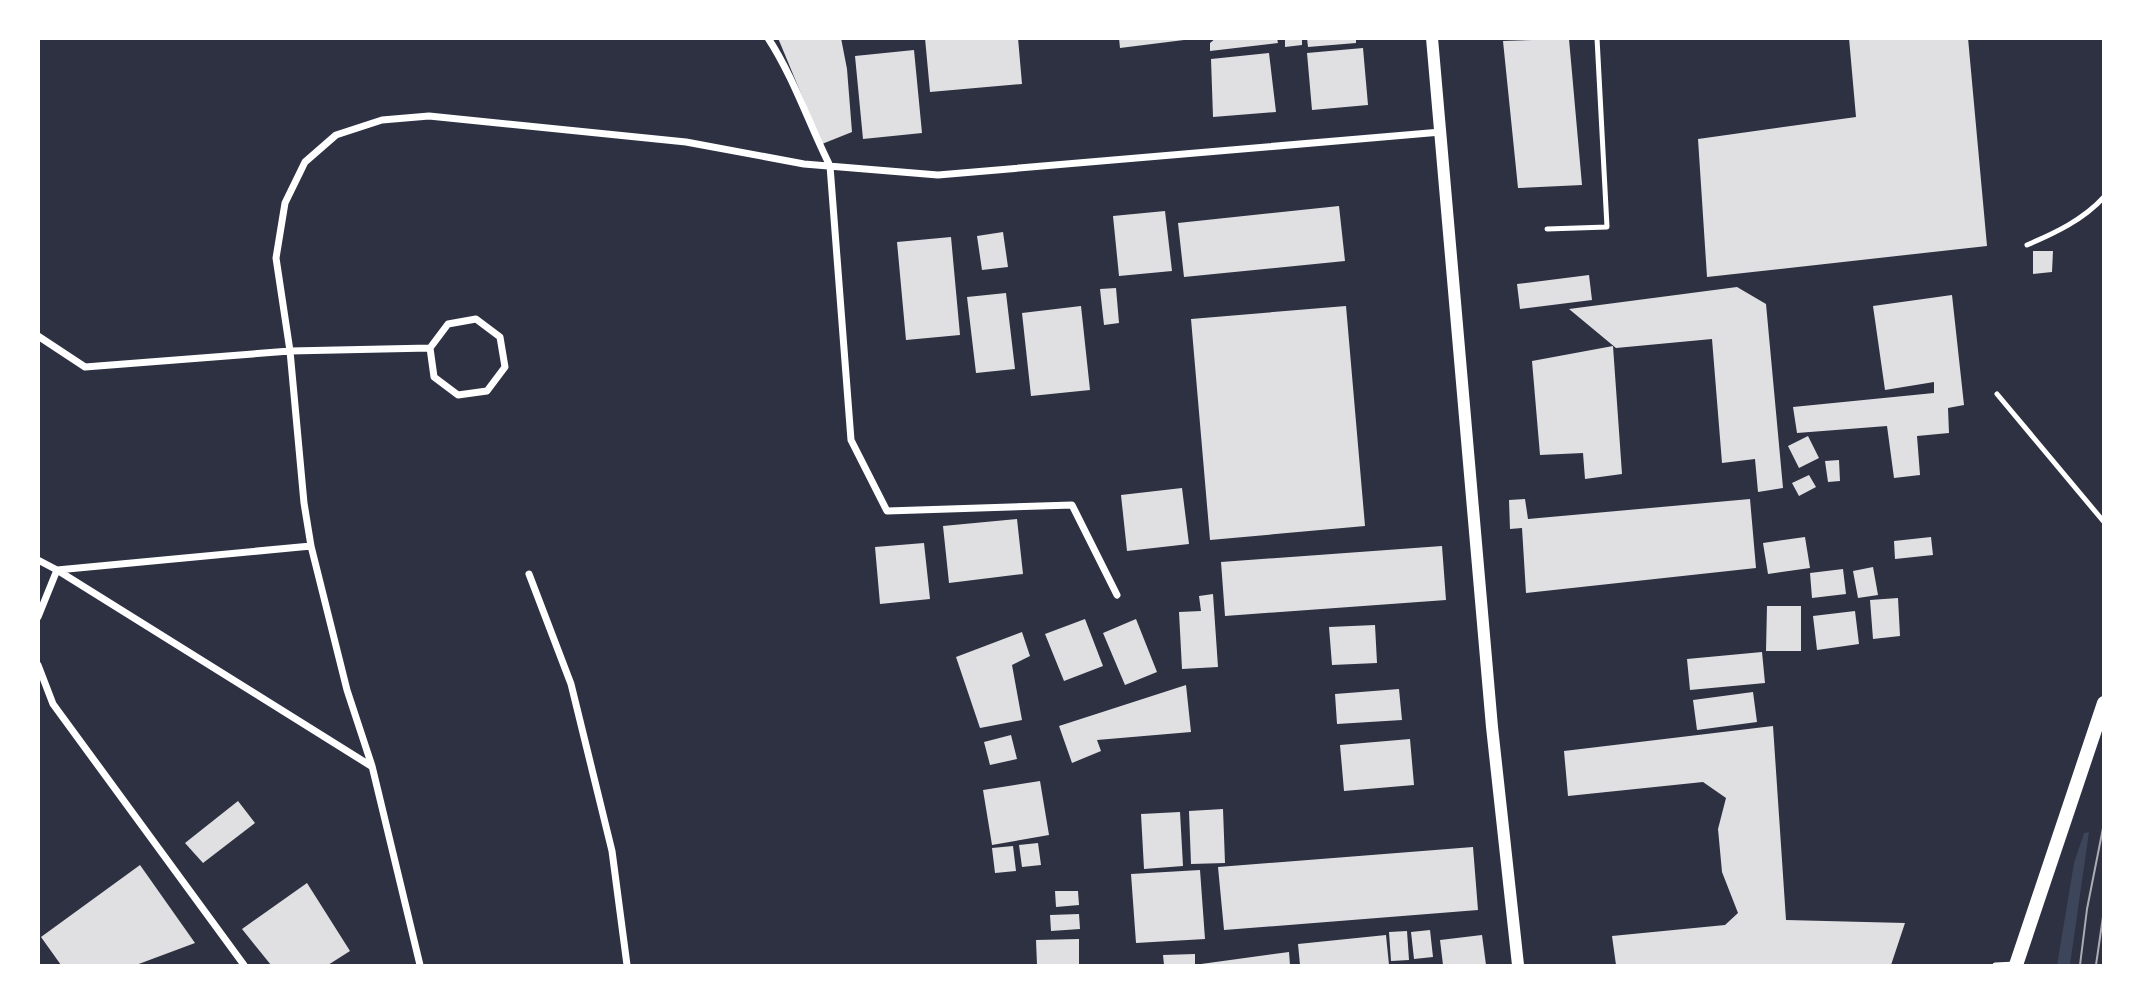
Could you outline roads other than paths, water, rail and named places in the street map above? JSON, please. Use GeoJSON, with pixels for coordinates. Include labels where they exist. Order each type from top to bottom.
{"type":"FeatureCollection","features":[{"type":"Feature","properties":{"kind":"main road"},"geometry":{"type":"LineString","coordinates":[[2017,965],[2104,703]]}},
{"type":"Feature","properties":{"kind":"street"},"geometry":{"type":"LineString","coordinates":[[768,38],[783,62],[830,166],[851,440],[887,511],[1072,505],[1117,595]]}},
{"type":"Feature","properties":{"kind":"street"},"geometry":{"type":"LineString","coordinates":[[1432,38],[1492,727],[1518,965]]}},
{"type":"Feature","properties":{"kind":"street"},"geometry":{"type":"LineString","coordinates":[[420,965],[372,766],[347,690],[311,546],[304,503],[290,351],[276,258],[285,202],[305,162],[336,135],[382,120],[429,116],[686,142],[804,164],[938,175],[1441,132]]}},
{"type":"Feature","properties":{"kind":"street"},"geometry":{"type":"LineString","coordinates":[[476,319],[500,337],[505,367],[487,391],[458,395],[434,377],[430,348],[448,324],[476,319]]}},
{"type":"Feature","properties":{"kind":"street"},"geometry":{"type":"LineString","coordinates":[[38,336],[85,367],[290,351],[430,348]]}},
{"type":"Feature","properties":{"kind":"street"},"geometry":{"type":"LineString","coordinates":[[57,570],[311,546]]}},
{"type":"Feature","properties":{"kind":"street"},"geometry":{"type":"LineString","coordinates":[[38,560],[372,766]]}},
{"type":"Feature","properties":{"kind":"street"},"geometry":{"type":"LineString","coordinates":[[38,617],[57,570]]}},
{"type":"Feature","properties":{"kind":"street"},"geometry":{"type":"LineString","coordinates":[[529,574],[574,697],[612,851],[628,965]]}},
{"type":"Feature","properties":{"kind":"street"},"geometry":{"type":"LineString","coordinates":[[38,664],[53,704],[244,965]]}},
{"type":"Feature","properties":{"kind":"lane"},"geometry":{"type":"LineString","coordinates":[[1547,229],[1607,227],[1597,38]]}},
{"type":"Feature","properties":{"kind":"lane"},"geometry":{"type":"LineString","coordinates":[[2027,245],[2053,234],[2104,197]]}},
{"type":"Feature","properties":{"kind":"lane"},"geometry":{"type":"LineString","coordinates":[[1997,394],[2104,522]]}},
{"type":"Feature","properties":{"kind":"lane"},"geometry":{"type":"LineString","coordinates":[[1995,965],[2017,965]]}},
{"type":"Feature","properties":{"kind":"tram line"},"geometry":{"type":"LineString","coordinates":[[2080,965],[2087,909],[2104,823]]}},
{"type":"Feature","properties":{"kind":"tram line"},"geometry":{"type":"LineString","coordinates":[[2096,965],[2104,910]]}}]}
